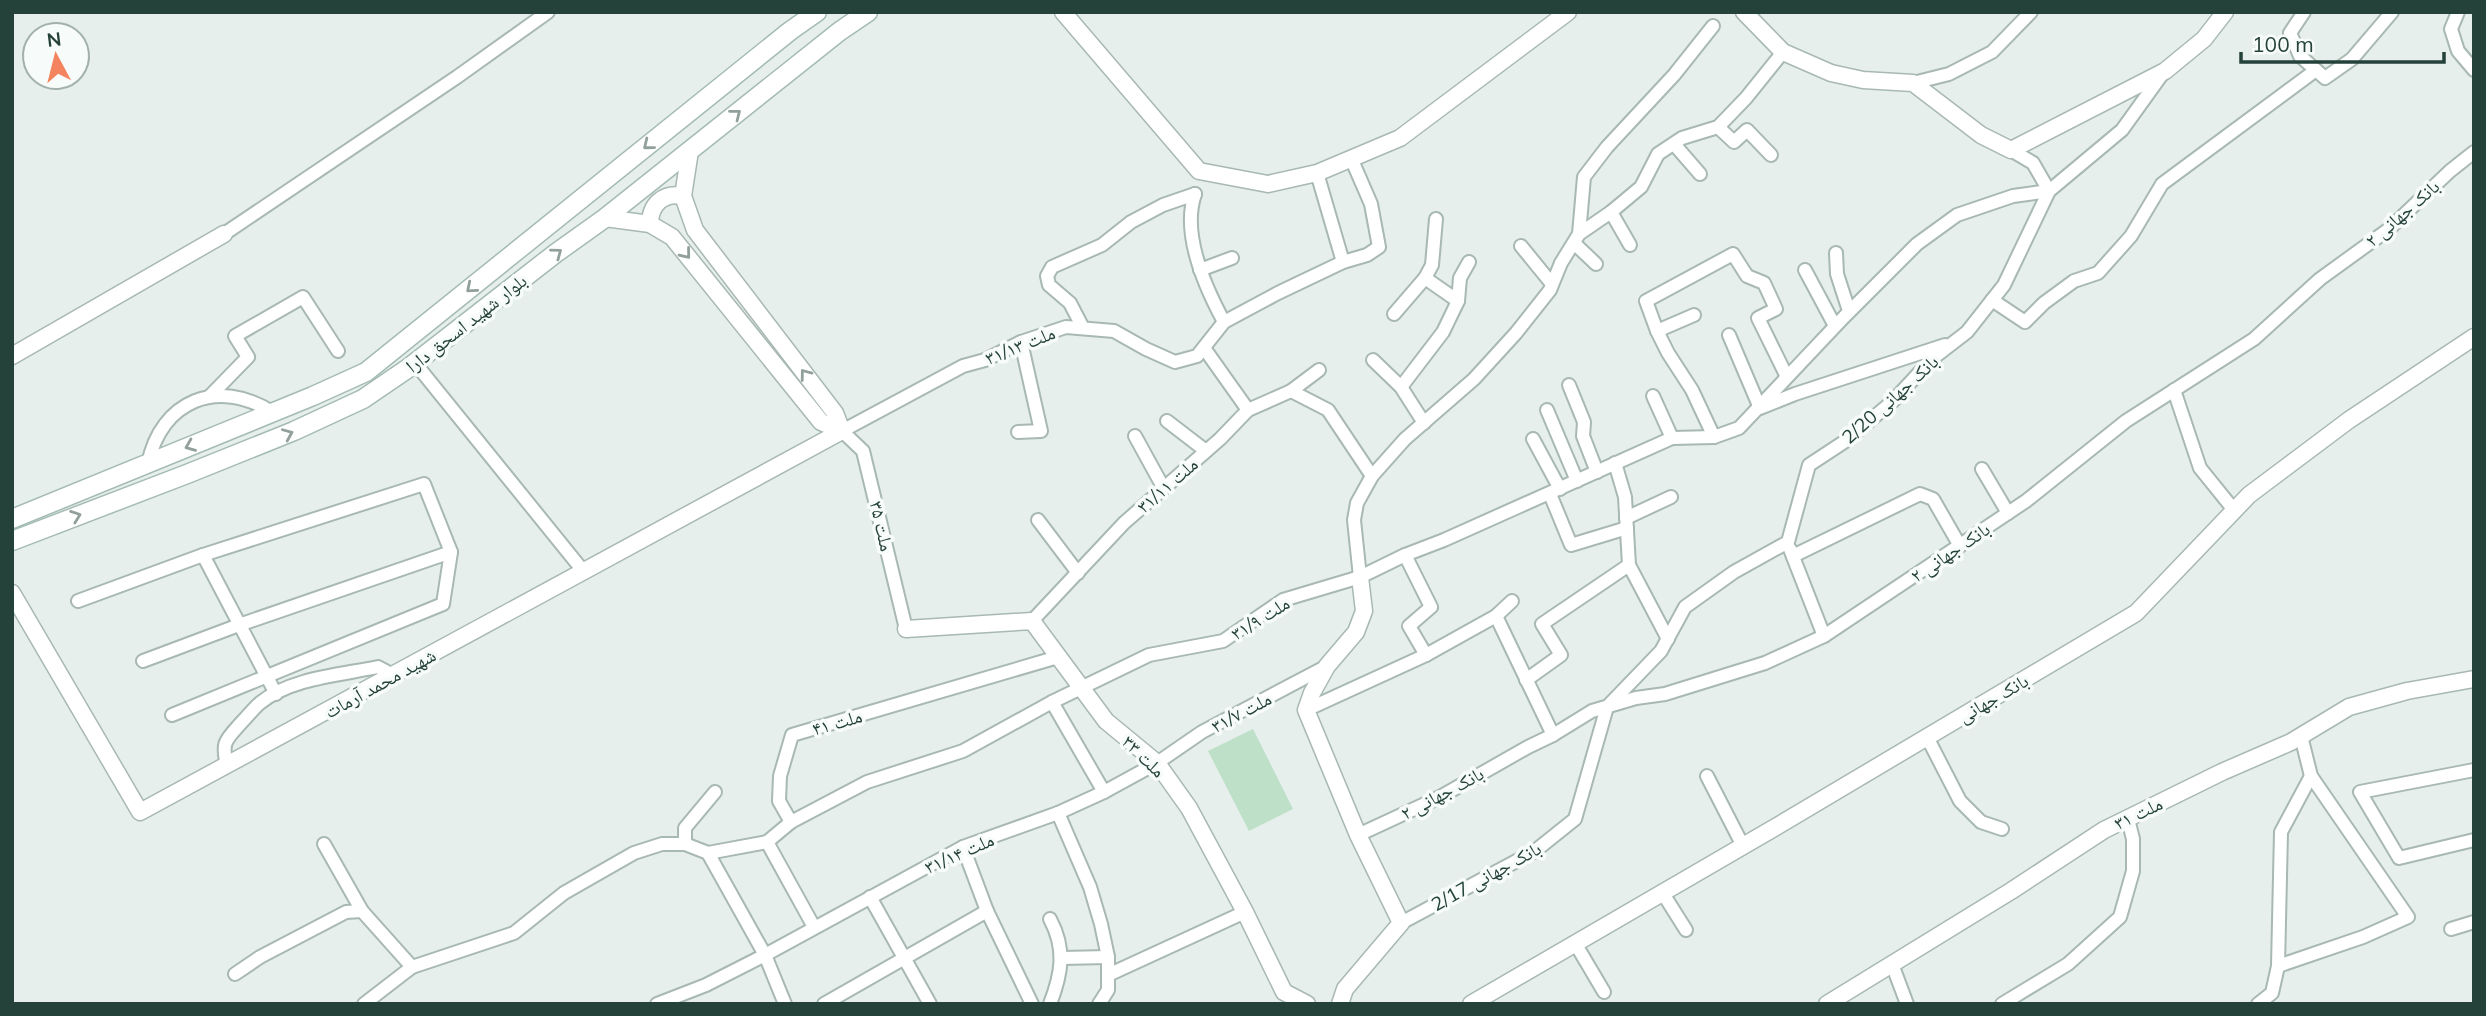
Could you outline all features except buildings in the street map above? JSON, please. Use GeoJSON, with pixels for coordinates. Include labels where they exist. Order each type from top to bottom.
{"type":"FeatureCollection","features":[{"type":"Feature","properties":{"kind":"main road","name":"بلوار شهید اسحق دارا"},"geometry":{"type":"LineString","coordinates":[[12,519],[366,372],[817,12]]}},
{"type":"Feature","properties":{"kind":"main road","name":"بلوار شهید اسحق دارا"},"geometry":{"type":"LineString","coordinates":[[12,541],[236,455],[363,399],[415,363],[605,218],[868,12]]}},
{"type":"Feature","properties":{"kind":"main road"},"geometry":{"type":"LineString","coordinates":[[225,432],[236,455]]}},
{"type":"Feature","properties":{"kind":"street"},"geometry":{"type":"LineString","coordinates":[[12,356],[224,234],[457,77],[548,12]]}},
{"type":"Feature","properties":{"kind":"street"},"geometry":{"type":"LineString","coordinates":[[1063,12],[1199,171],[1268,184],[1317,173],[1400,138],[1568,12]]}},
{"type":"Feature","properties":{"kind":"street"},"geometry":{"type":"LineString","coordinates":[[1744,12],[1783,52],[1831,74],[1863,80],[1913,83],[1949,74],[1993,52],[2031,12]]}},
{"type":"Feature","properties":{"kind":"street"},"geometry":{"type":"LineString","coordinates":[[2011,150],[2165,71],[2203,39],[2225,12]]}},
{"type":"Feature","properties":{"kind":"street"},"geometry":{"type":"LineString","coordinates":[[2304,12],[2290,33],[2300,56],[2325,78],[2352,59],[2392,12]]}},
{"type":"Feature","properties":{"kind":"street"},"geometry":{"type":"LineString","coordinates":[[2458,12],[2451,29],[2458,51],[2474,70]]}},
{"type":"Feature","properties":{"kind":"street"},"geometry":{"type":"LineString","coordinates":[[1596,264],[1576,239],[1584,177],[1607,147],[1674,75],[1713,26]]}},
{"type":"Feature","properties":{"kind":"street"},"geometry":{"type":"LineString","coordinates":[[1340,1004],[1345,989],[1401,923],[1358,835],[1306,710],[1327,666],[1356,632],[1364,611],[1354,520],[1357,503],[1372,476],[1405,439],[1482,370],[1516,333],[1552,284],[1576,239],[1642,187],[1658,154],[1682,138],[1718,127],[1746,98],[1783,52]]}},
{"type":"Feature","properties":{"kind":"street"},"geometry":{"type":"LineString","coordinates":[[1992,300],[2025,322],[2044,303],[2074,281],[2098,273],[2131,236],[2162,184],[2316,70]]}},
{"type":"Feature","properties":{"kind":"street","name":"بانک جهانی 2/20"},"geometry":{"type":"LineString","coordinates":[[1788,542],[1809,465],[1847,440],[1893,401],[1932,359],[1967,332],[2004,285],[2049,191],[2122,130],[2165,71]]}},
{"type":"Feature","properties":{"kind":"street"},"geometry":{"type":"LineString","coordinates":[[1653,396],[1672,438],[1714,437],[1739,428],[1849,311],[1917,244],[1957,215],[2013,196],[2049,191],[2033,163],[1981,135],[1913,83]]}},
{"type":"Feature","properties":{"kind":"street"},"geometry":{"type":"LineString","coordinates":[[1718,127],[1734,142],[1747,130],[1771,155]]}},
{"type":"Feature","properties":{"kind":"street"},"geometry":{"type":"LineString","coordinates":[[1674,144],[1700,174]]}},
{"type":"Feature","properties":{"kind":"street"},"geometry":{"type":"LineString","coordinates":[[690,151],[685,202],[695,230],[835,413],[842,431]]}},
{"type":"Feature","properties":{"kind":"street","name":"بانک جهانی ۲"},"geometry":{"type":"LineString","coordinates":[[1358,835],[1440,797],[1592,711],[1636,698],[1665,694],[1765,663],[1824,636],[2008,513],[2126,421],[2254,339],[2320,279],[2389,229],[2474,152]]}},
{"type":"Feature","properties":{"kind":"street","name":"ملت ۳۱/۱۳"},"geometry":{"type":"LineString","coordinates":[[842,431],[963,366],[985,360],[1021,342],[1066,327],[1114,331],[1175,362],[1198,356],[1224,322],[1278,293],[1343,262],[1367,255],[1379,247],[1371,204],[1352,158]]}},
{"type":"Feature","properties":{"kind":"street"},"geometry":{"type":"LineString","coordinates":[[1317,173],[1343,262]]}},
{"type":"Feature","properties":{"kind":"street"},"geometry":{"type":"LineString","coordinates":[[1083,328],[1070,303],[1049,285],[1046,276],[1052,267],[1102,245],[1131,222],[1163,205],[1195,194],[1190,208],[1196,257],[1206,289],[1224,322]]}},
{"type":"Feature","properties":{"kind":"street"},"geometry":{"type":"LineString","coordinates":[[653,225],[663,205],[685,202]]}},
{"type":"Feature","properties":{"kind":"street"},"geometry":{"type":"LineString","coordinates":[[1611,212],[1629,246]]}},
{"type":"Feature","properties":{"kind":"street"},"geometry":{"type":"LineString","coordinates":[[605,218],[653,225],[672,237],[821,422],[842,431]]}},
{"type":"Feature","properties":{"kind":"street"},"geometry":{"type":"LineString","coordinates":[[1394,314],[1425,278],[1432,265],[1436,219]]}},
{"type":"Feature","properties":{"kind":"street"},"geometry":{"type":"LineString","coordinates":[[1521,246],[1552,284]]}},
{"type":"Feature","properties":{"kind":"street"},"geometry":{"type":"LineString","coordinates":[[1836,253],[1837,274],[1849,311]]}},
{"type":"Feature","properties":{"kind":"street"},"geometry":{"type":"LineString","coordinates":[[1714,437],[1692,390],[1668,354],[1646,301],[1732,254],[1747,276],[1765,284],[1774,302],[1776,309],[1758,318],[1787,377]]}},
{"type":"Feature","properties":{"kind":"street"},"geometry":{"type":"LineString","coordinates":[[1200,270],[1232,258]]}},
{"type":"Feature","properties":{"kind":"street"},"geometry":{"type":"LineString","coordinates":[[1401,387],[1443,332],[1458,301],[1460,278],[1469,262]]}},
{"type":"Feature","properties":{"kind":"street"},"geometry":{"type":"LineString","coordinates":[[1805,270],[1835,326]]}},
{"type":"Feature","properties":{"kind":"street"},"geometry":{"type":"LineString","coordinates":[[1425,278],[1458,301]]}},
{"type":"Feature","properties":{"kind":"street"},"geometry":{"type":"LineString","coordinates":[[210,397],[248,357],[235,336],[303,297],[338,351]]}},
{"type":"Feature","properties":{"kind":"street"},"geometry":{"type":"LineString","coordinates":[[1657,331],[1694,315]]}},
{"type":"Feature","properties":{"kind":"street"},"geometry":{"type":"LineString","coordinates":[[1729,335],[1760,408]]}},
{"type":"Feature","properties":{"kind":"street","name":"بانک جهانی"},"geometry":{"type":"LineString","coordinates":[[1471,1004],[2136,613],[2249,495],[2349,420],[2474,338]]}},
{"type":"Feature","properties":{"kind":"street"},"geometry":{"type":"LineString","coordinates":[[1760,408],[1955,341]]}},
{"type":"Feature","properties":{"kind":"street"},"geometry":{"type":"LineString","coordinates":[[1018,432],[1041,431],[1021,342]]}},
{"type":"Feature","properties":{"kind":"street"},"geometry":{"type":"LineString","coordinates":[[1204,348],[1248,410]]}},
{"type":"Feature","properties":{"kind":"street"},"geometry":{"type":"LineString","coordinates":[[1373,360],[1401,387],[1424,423]]}},
{"type":"Feature","properties":{"kind":"street"},"geometry":{"type":"LineString","coordinates":[[415,363],[584,572]]}},
{"type":"Feature","properties":{"kind":"street","name":"ملت ۳۱/۱۱"},"geometry":{"type":"LineString","coordinates":[[1032,621],[1124,523],[1248,410],[1292,391],[1319,370]]}},
{"type":"Feature","properties":{"kind":"street"},"geometry":{"type":"LineString","coordinates":[[1569,385],[1584,422],[1583,436],[1597,472]]}},
{"type":"Feature","properties":{"kind":"street"},"geometry":{"type":"LineString","coordinates":[[2174,390],[2200,468],[2234,510]]}},
{"type":"Feature","properties":{"kind":"street"},"geometry":{"type":"LineString","coordinates":[[1292,391],[1328,410],[1372,476]]}},
{"type":"Feature","properties":{"kind":"street"},"geometry":{"type":"LineString","coordinates":[[148,464],[152,448],[168,420],[194,401],[227,395],[243,398],[272,412]]}},
{"type":"Feature","properties":{"kind":"street"},"geometry":{"type":"LineString","coordinates":[[1547,411],[1577,481]]}},
{"type":"Feature","properties":{"kind":"street"},"geometry":{"type":"LineString","coordinates":[[1167,421],[1206,451]]}},
{"type":"Feature","properties":{"kind":"street","name":"شهید محمد آرمات"},"geometry":{"type":"LineString","coordinates":[[12,593],[140,812],[842,431]]}},
{"type":"Feature","properties":{"kind":"street","name":"ملت ۳۵"},"geometry":{"type":"LineString","coordinates":[[842,431],[863,451],[906,629]]}},
{"type":"Feature","properties":{"kind":"street"},"geometry":{"type":"LineString","coordinates":[[1135,436],[1163,487]]}},
{"type":"Feature","properties":{"kind":"street","name":"ملت ۳۱/۹"},"geometry":{"type":"LineString","coordinates":[[791,822],[867,782],[963,751],[1052,702],[1149,655],[1223,641],[1283,600],[1360,577],[1672,438]]}},
{"type":"Feature","properties":{"kind":"street"},"geometry":{"type":"LineString","coordinates":[[1533,439],[1555,491],[1571,545],[1626,523],[1671,496]]}},
{"type":"Feature","properties":{"kind":"street"},"geometry":{"type":"LineString","coordinates":[[1615,463],[1625,497],[1629,565],[1668,639]]}},
{"type":"Feature","properties":{"kind":"street"},"geometry":{"type":"LineString","coordinates":[[1982,468],[2008,513]]}},
{"type":"Feature","properties":{"kind":"street"},"geometry":{"type":"LineString","coordinates":[[78,601],[203,555],[424,484],[451,552],[443,604],[173,715]]}},
{"type":"Feature","properties":{"kind":"street"},"geometry":{"type":"LineString","coordinates":[[1793,556],[1920,494],[1933,499],[1960,546]]}},
{"type":"Feature","properties":{"kind":"street"},"geometry":{"type":"LineString","coordinates":[[1038,520],[1078,572]]}},
{"type":"Feature","properties":{"kind":"street"},"geometry":{"type":"LineString","coordinates":[[1607,707],[1661,651],[1685,607],[1734,572],[1788,542],[1824,636]]}},
{"type":"Feature","properties":{"kind":"street"},"geometry":{"type":"LineString","coordinates":[[143,661],[451,552]]}},
{"type":"Feature","properties":{"kind":"street"},"geometry":{"type":"LineString","coordinates":[[203,555],[276,694]]}},
{"type":"Feature","properties":{"kind":"street"},"geometry":{"type":"LineString","coordinates":[[1405,555],[1431,607],[1409,626],[1426,654]]}},
{"type":"Feature","properties":{"kind":"street"},"geometry":{"type":"LineString","coordinates":[[1526,680],[1561,655],[1542,624],[1629,565]]}},
{"type":"Feature","properties":{"kind":"street"},"geometry":{"type":"LineString","coordinates":[[1306,710],[1426,654],[1496,616],[1513,601]]}},
{"type":"Feature","properties":{"kind":"street"},"geometry":{"type":"LineString","coordinates":[[1496,616],[1553,735]]}},
{"type":"Feature","properties":{"kind":"street"},"geometry":{"type":"LineString","coordinates":[[906,629],[1032,621]]}},
{"type":"Feature","properties":{"kind":"street","name":"ملت ۳۳"},"geometry":{"type":"LineString","coordinates":[[1032,621],[1106,721],[1157,763],[1189,808],[1284,992],[1307,1004]]}},
{"type":"Feature","properties":{"kind":"street","name":"ملت ۴۱"},"geometry":{"type":"LineString","coordinates":[[791,822],[779,801],[780,776],[792,735],[1058,657]]}},
{"type":"Feature","properties":{"kind":"street","name":"ملت ۳۱/۷"},"geometry":{"type":"LineString","coordinates":[[1157,763],[1202,732],[1327,666]]}},
{"type":"Feature","properties":{"kind":"street"},"geometry":{"type":"LineString","coordinates":[[228,765],[223,750],[226,739],[261,703],[292,685],[379,667],[393,675]]}},
{"type":"Feature","properties":{"kind":"street","name":"ملت ۳۱"},"geometry":{"type":"LineString","coordinates":[[1827,1004],[2011,891],[2104,830],[2301,736],[2349,707],[2407,691],[2474,680]]}},
{"type":"Feature","properties":{"kind":"street"},"geometry":{"type":"LineString","coordinates":[[1052,702],[1104,792]]}},
{"type":"Feature","properties":{"kind":"street","name":"بانک جهانی 2/17"},"geometry":{"type":"LineString","coordinates":[[1401,923],[1535,851],[1575,819],[1607,707]]}},
{"type":"Feature","properties":{"kind":"street"},"geometry":{"type":"LineString","coordinates":[[2278,966],[2362,937],[2408,917],[2311,776],[2301,736]]}},
{"type":"Feature","properties":{"kind":"street"},"geometry":{"type":"LineString","coordinates":[[1927,737],[1960,801],[1981,822],[2003,829]]}},
{"type":"Feature","properties":{"kind":"street","name":"ملت ۳۱/۱۴"},"geometry":{"type":"LineString","coordinates":[[662,1003],[706,985],[765,955],[963,847],[1058,813],[1157,763]]}},
{"type":"Feature","properties":{"kind":"street"},"geometry":{"type":"LineString","coordinates":[[2474,770],[2360,792],[2399,858],[2474,840]]}},
{"type":"Feature","properties":{"kind":"street"},"geometry":{"type":"LineString","coordinates":[[1707,776],[1743,846]]}},
{"type":"Feature","properties":{"kind":"street"},"geometry":{"type":"LineString","coordinates":[[2258,1004],[2272,993],[2278,966],[2281,832],[2311,776]]}},
{"type":"Feature","properties":{"kind":"street"},"geometry":{"type":"LineString","coordinates":[[685,844],[685,828],[715,792]]}},
{"type":"Feature","properties":{"kind":"street"},"geometry":{"type":"LineString","coordinates":[[1058,813],[1090,887],[1108,957],[1108,990],[1099,1004]]}},
{"type":"Feature","properties":{"kind":"street"},"geometry":{"type":"LineString","coordinates":[[2002,1004],[2068,964],[2120,917],[2133,871],[2133,839],[2128,819]]}},
{"type":"Feature","properties":{"kind":"street"},"geometry":{"type":"LineString","coordinates":[[364,1004],[412,967],[514,933],[564,893],[634,853],[662,845],[685,844],[708,853],[767,842],[791,822]]}},
{"type":"Feature","properties":{"kind":"street"},"geometry":{"type":"LineString","coordinates":[[767,842],[814,927]]}},
{"type":"Feature","properties":{"kind":"street"},"geometry":{"type":"LineString","coordinates":[[324,844],[362,911],[412,967]]}},
{"type":"Feature","properties":{"kind":"street"},"geometry":{"type":"LineString","coordinates":[[963,847],[986,911],[1032,1004]]}},
{"type":"Feature","properties":{"kind":"street"},"geometry":{"type":"LineString","coordinates":[[708,853],[765,955],[785,1004]]}},
{"type":"Feature","properties":{"kind":"street"},"geometry":{"type":"LineString","coordinates":[[1662,892],[1686,930]]}},
{"type":"Feature","properties":{"kind":"street"},"geometry":{"type":"LineString","coordinates":[[870,897],[930,1004]]}},
{"type":"Feature","properties":{"kind":"street"},"geometry":{"type":"LineString","coordinates":[[234,974],[260,957],[346,912],[362,911]]}},
{"type":"Feature","properties":{"kind":"street"},"geometry":{"type":"LineString","coordinates":[[824,1004],[986,911]]}},
{"type":"Feature","properties":{"kind":"street"},"geometry":{"type":"LineString","coordinates":[[1108,975],[1245,912]]}},
{"type":"Feature","properties":{"kind":"street"},"geometry":{"type":"LineString","coordinates":[[1050,919],[1060,937],[1061,958],[1050,1004]]}},
{"type":"Feature","properties":{"kind":"street"},"geometry":{"type":"LineString","coordinates":[[2451,929],[2474,922]]}},
{"type":"Feature","properties":{"kind":"street"},"geometry":{"type":"LineString","coordinates":[[1575,943],[1604,992]]}},
{"type":"Feature","properties":{"kind":"street"},"geometry":{"type":"LineString","coordinates":[[1061,958],[1108,957]]}},
{"type":"Feature","properties":{"kind":"street"},"geometry":{"type":"LineString","coordinates":[[1892,964],[1907,1004]]}},
{"type":"Feature","properties":{"kind":"street"},"geometry":{"type":"LineString","coordinates":[[2272,993],[2283,1004]]}},
{"type":"Feature","properties":{"kind":"green space"},"geometry":{"type":"Polygon","coordinates":[[[1253,729],[1293,809],[1249,831],[1208,751],[1253,729]]]}}]}
